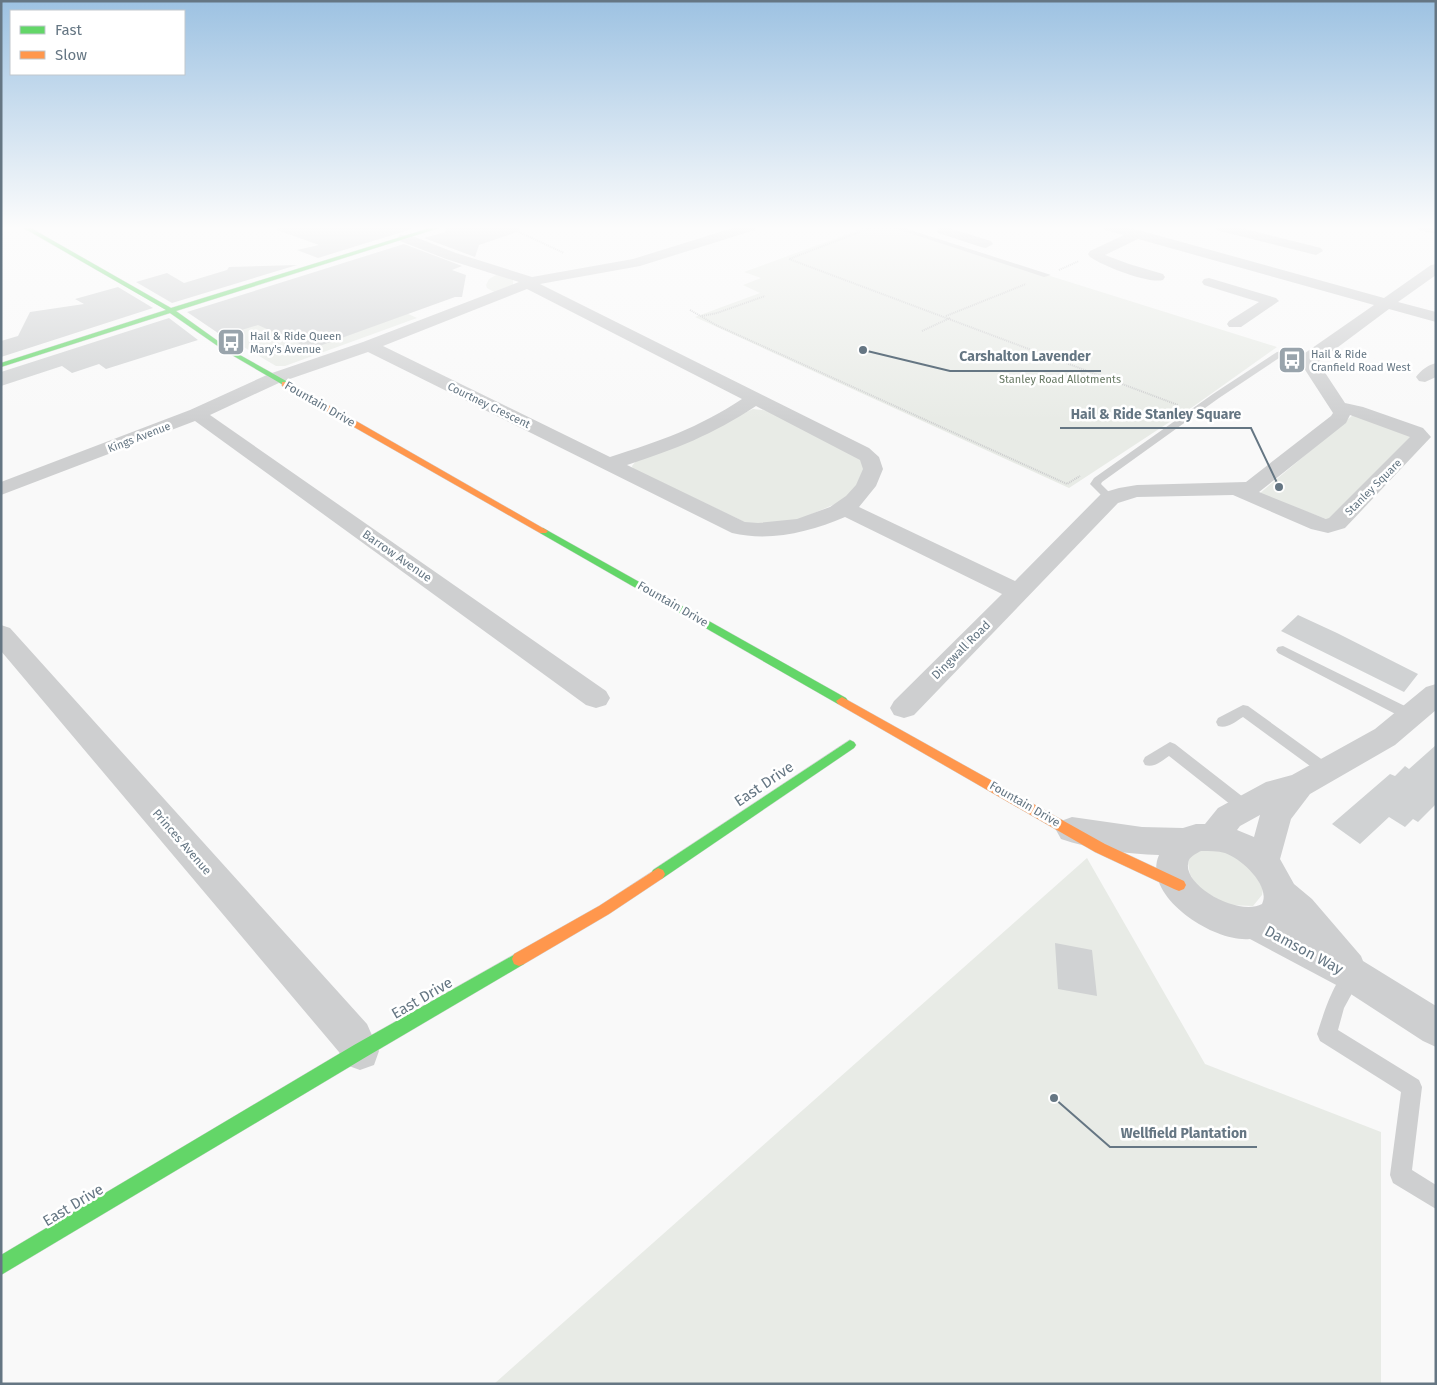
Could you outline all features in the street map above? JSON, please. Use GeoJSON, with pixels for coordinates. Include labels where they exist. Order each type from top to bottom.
{"type":"FeatureCollection","features":[{"type":"Feature","properties":{"kind":"street","name":"Fountain Drive"},"geometry":{"type":"LineString","coordinates":[[138,292],[172,311],[226,350],[274,378],[1100,848],[1178,886]]}},
{"type":"Feature","properties":{"kind":"street"},"geometry":{"type":"LineString","coordinates":[[1,365],[230,292]]}},
{"type":"Feature","properties":{"kind":"street","name":"Kings Avenue"},"geometry":{"type":"LineString","coordinates":[[1,489],[198,414],[274,378],[369,346],[509,292]]}},
{"type":"Feature","properties":{"kind":"street","name":"Courtney Crescent"},"geometry":{"type":"LineString","coordinates":[[369,346],[740,528],[764,530],[790,528],[822,519],[844,508],[859,496],[870,480],[874,469],[869,457],[854,447],[548,292]]}},
{"type":"Feature","properties":{"kind":"street"},"geometry":{"type":"LineString","coordinates":[[1231,292],[1271,301],[1235,324]]}},
{"type":"Feature","properties":{"kind":"street"},"geometry":{"type":"LineString","coordinates":[[1346,292],[1436,317]]}},
{"type":"Feature","properties":{"kind":"street"},"geometry":{"type":"LineString","coordinates":[[1340,408],[1310,360],[1403,292]]}},
{"type":"Feature","properties":{"kind":"street"},"geometry":{"type":"LineString","coordinates":[[608,464],[674,443],[722,420],[755,398]]}},
{"type":"Feature","properties":{"kind":"street","name":"Stanley Square"},"geometry":{"type":"LineString","coordinates":[[1113,497],[1137,490],[1238,489],[1255,485],[1342,416],[1340,408],[1356,411],[1416,432],[1421,437],[1337,523],[1328,526],[1246,494],[1238,489]]}},
{"type":"Feature","properties":{"kind":"street","name":"Barrow Avenue"},"geometry":{"type":"LineString","coordinates":[[198,414],[596,698]]}},
{"type":"Feature","properties":{"kind":"street","name":"Dingwall Road"},"geometry":{"type":"LineString","coordinates":[[904,708],[1113,497]]}},
{"type":"Feature","properties":{"kind":"street"},"geometry":{"type":"LineString","coordinates":[[844,508],[1018,592]]}},
{"type":"Feature","properties":{"kind":"street","name":"Princes Avenue"},"geometry":{"type":"LineString","coordinates":[[1,634],[353,1038],[360,1051]]}},
{"type":"Feature","properties":{"kind":"street"},"geometry":{"type":"LineString","coordinates":[[1198,840],[1228,840],[1246,849],[1262,861],[1274,875],[1281,899],[1277,912],[1269,919],[1254,924],[1230,922],[1210,915],[1193,902],[1178,886],[1172,870],[1172,856],[1226,819],[1277,791],[1313,777],[1384,737],[1412,716],[1436,694]]}},
{"type":"Feature","properties":{"kind":"street","name":"East Drive"},"geometry":{"type":"LineString","coordinates":[[1,1266],[360,1051],[604,910],[850,744]]}},
{"type":"Feature","properties":{"kind":"street"},"geometry":{"type":"LineString","coordinates":[[1262,861],[1266,853],[1276,814],[1313,777]]}},
{"type":"Feature","properties":{"kind":"street","name":"Fountain Drive"},"geometry":{"type":"LineString","coordinates":[[1070,830],[1142,841],[1198,840]]}},
{"type":"Feature","properties":{"kind":"street","name":"Damson Way"},"geometry":{"type":"LineString","coordinates":[[1280,893],[1300,910],[1353,975]]}},
{"type":"Feature","properties":{"kind":"street","name":"Damson Way"},"geometry":{"type":"LineString","coordinates":[[1254,924],[1353,975],[1436,1028]]}},
{"type":"Feature","properties":{"kind":"lane"},"geometry":{"type":"LineString","coordinates":[[1113,497],[1095,484],[1098,480],[1216,396],[1280,354],[1287,352],[1310,360]]}},
{"type":"Feature","properties":{"kind":"lane"},"geometry":{"type":"LineString","coordinates":[[1283,650],[1412,716]]}},
{"type":"Feature","properties":{"kind":"lane"},"geometry":{"type":"LineString","coordinates":[[1223,722],[1243,710],[1313,777]]}},
{"type":"Feature","properties":{"kind":"lane"},"geometry":{"type":"LineString","coordinates":[[1150,761],[1170,748],[1246,808]]}},
{"type":"Feature","properties":{"kind":"lane"},"geometry":{"type":"LineString","coordinates":[[1353,975],[1336,1005],[1328,1034],[1412,1087],[1401,1175],[1436,1198]]}},
{"type":"Feature","properties":{"kind":"path"},"geometry":{"type":"LineString","coordinates":[[880,292],[1186,408]]}},
{"type":"Feature","properties":{"kind":"path"},"geometry":{"type":"LineString","coordinates":[[946,316],[1006,292]]}},
{"type":"Feature","properties":{"kind":"path"},"geometry":{"type":"LineString","coordinates":[[702,316],[717,313],[765,296]]}},
{"type":"Feature","properties":{"kind":"path"},"geometry":{"type":"LineString","coordinates":[[690,310],[716,325],[1067,484],[1083,474]]}},
{"type":"Feature","properties":{"kind":"path"},"geometry":{"type":"LineString","coordinates":[[922,331],[950,318]]}},
{"type":"Feature","properties":{"kind":"green space"},"geometry":{"type":"Polygon","coordinates":[[[340,292],[359,292],[417,318],[285,366],[276,366],[220,333],[340,292]]]}},
{"type":"Feature","properties":{"kind":"green space","name":"Stanley Road Allotments"},"geometry":{"type":"Polygon","coordinates":[[[757,292],[1100,292],[1277,347],[1194,406],[1069,488],[695,317],[760,293],[757,292]]]}},
{"type":"Feature","properties":{"kind":"green space"},"geometry":{"type":"Polygon","coordinates":[[[753,409],[770,411],[863,461],[864,474],[853,491],[842,501],[798,520],[751,525],[633,469],[632,466],[636,461],[753,409]]]}},
{"type":"Feature","properties":{"kind":"green space"},"geometry":{"type":"Polygon","coordinates":[[[1353,415],[1415,435],[1329,520],[1259,494],[1353,415]]]}},
{"type":"Feature","properties":{"kind":"green space"},"geometry":{"type":"Polygon","coordinates":[[[1213,847],[1248,862],[1263,889],[1262,895],[1253,906],[1228,905],[1198,888],[1190,874],[1188,863],[1190,857],[1194,853],[1213,847]]]}},
{"type":"Feature","properties":{"kind":"green space"},"geometry":{"type":"Polygon","coordinates":[[[1087,858],[1205,1064],[1381,1132],[1381,1384],[494,1384],[1087,858]]]}},
{"type":"Feature","properties":{"kind":"building"},"geometry":{"type":"Polygon","coordinates":[[[101,292],[126,292],[153,308],[1,357],[1,341],[18,336],[30,312],[84,304],[75,299],[101,292]]]}},
{"type":"Feature","properties":{"kind":"building"},"geometry":{"type":"Polygon","coordinates":[[[153,292],[209,292],[172,303],[153,292]]]}},
{"type":"Feature","properties":{"kind":"building"},"geometry":{"type":"Polygon","coordinates":[[[252,292],[463,292],[462,297],[455,297],[311,349],[258,325],[229,334],[225,331],[218,333],[187,312],[252,292]]]}},
{"type":"Feature","properties":{"kind":"building"},"geometry":{"type":"Polygon","coordinates":[[[169,318],[198,340],[106,369],[99,364],[72,373],[62,366],[1,386],[1,372],[169,318]]]}},
{"type":"Feature","properties":{"kind":"building"},"geometry":{"type":"Polygon","coordinates":[[[1298,615],[1418,674],[1404,692],[1281,631],[1298,615]]]}},
{"type":"Feature","properties":{"kind":"building"},"geometry":{"type":"Polygon","coordinates":[[[1436,745],[1436,804],[1418,822],[1413,819],[1405,827],[1389,817],[1360,844],[1332,824],[1390,774],[1395,776],[1405,766],[1409,769],[1436,745]]]}},
{"type":"Feature","properties":{"kind":"building"},"geometry":{"type":"Polygon","coordinates":[[[1055,943],[1092,950],[1097,996],[1058,989],[1055,943]]]}},
{"type":"Feature","properties":{"kind":"traffic: fast"},"geometry":{"type":"LineString","coordinates":[[138,292],[172,311],[227,350],[285,384]]}},
{"type":"Feature","properties":{"kind":"traffic: fast"},"geometry":{"type":"LineString","coordinates":[[1,365],[229,292]]}},
{"type":"Feature","properties":{"kind":"traffic: fast"},"geometry":{"type":"LineString","coordinates":[[543,531],[842,701]]}},
{"type":"Feature","properties":{"kind":"traffic: fast"},"geometry":{"type":"LineString","coordinates":[[658,874],[850,745]]}},
{"type":"Feature","properties":{"kind":"traffic: fast"},"geometry":{"type":"LineString","coordinates":[[1,1266],[360,1051],[519,959]]}},
{"type":"Feature","properties":{"kind":"traffic: slow"},"geometry":{"type":"LineString","coordinates":[[285,384],[543,531]]}},
{"type":"Feature","properties":{"kind":"traffic: slow"},"geometry":{"type":"LineString","coordinates":[[842,701],[1100,848],[1179,885]]}},
{"type":"Feature","properties":{"kind":"traffic: slow"},"geometry":{"type":"LineString","coordinates":[[519,959],[604,910],[658,874]]}},
{"type":"Feature","properties":{"kind":"place","name":"Hail & Ride Queen Mary's Avenue"},"geometry":{"type":"Point","coordinates":[231,342]}},
{"type":"Feature","properties":{"kind":"place","name":"Carshalton Lavender"},"geometry":{"type":"Point","coordinates":[863,350]}},
{"type":"Feature","properties":{"kind":"place","name":"Hail & Ride Cranfield Road West"},"geometry":{"type":"Point","coordinates":[1292,360]}},
{"type":"Feature","properties":{"kind":"place","name":"Hail & Ride Stanley Square"},"geometry":{"type":"Point","coordinates":[1279,487]}},
{"type":"Feature","properties":{"kind":"place","name":"Wellfield Plantation"},"geometry":{"type":"Point","coordinates":[1054,1098]}}]}
